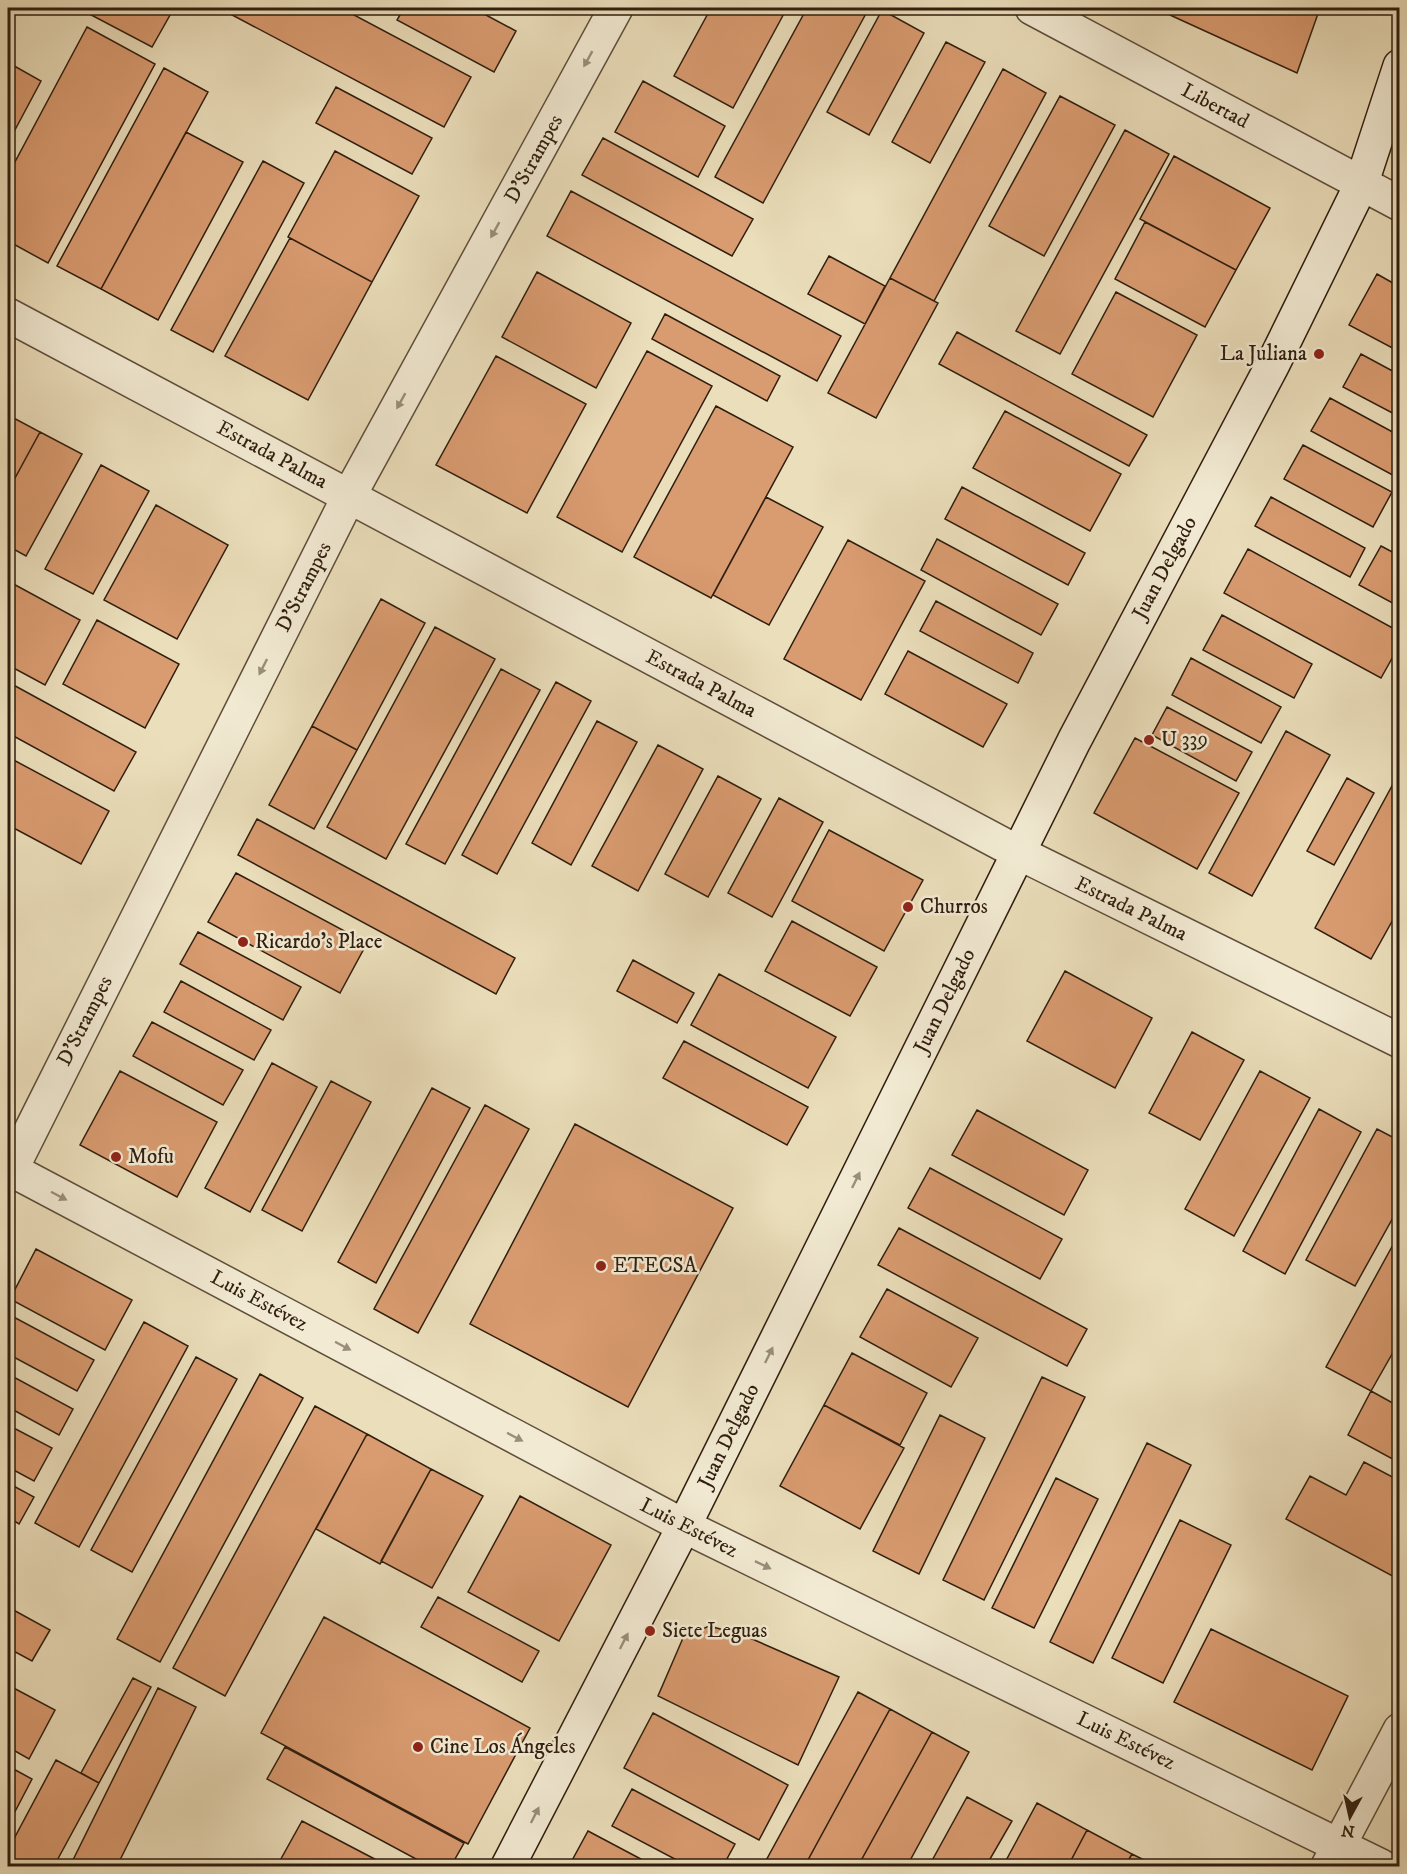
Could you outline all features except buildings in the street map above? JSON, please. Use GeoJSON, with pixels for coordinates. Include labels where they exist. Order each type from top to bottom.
{"type":"FeatureCollection","features":[{"type":"Feature","properties":{"kind":"street","name":"D'Strampes"},"geometry":{"type":"LineString","coordinates":[[9,1171],[349,496],[616,8]]}},
{"type":"Feature","properties":{"kind":"street","name":"Libertad"},"geometry":{"type":"LineString","coordinates":[[1032,8],[1400,204]]}},
{"type":"Feature","properties":{"kind":"street","name":"Juan Delgado"},"geometry":{"type":"LineString","coordinates":[[508,1866],[684,1526],[1074,741],[1273,364],[1361,185],[1400,66]]}},
{"type":"Feature","properties":{"kind":"street","name":"Estrada Palma"},"geometry":{"type":"LineString","coordinates":[[8,315],[1019,854],[1400,1041]]}},
{"type":"Feature","properties":{"kind":"street","name":"Luis Estévez"},"geometry":{"type":"LineString","coordinates":[[9,1171],[684,1526],[1334,1855],[1381,1866]]}},
{"type":"Feature","properties":{"kind":"street"},"geometry":{"type":"LineString","coordinates":[[1334,1855],[1400,1730]]}},
{"type":"Feature","properties":{"kind":"place","name":"La Juliana"},"geometry":{"type":"Point","coordinates":[1319,354]}},
{"type":"Feature","properties":{"kind":"place","name":"U 339"},"geometry":{"type":"Point","coordinates":[1149,740]}},
{"type":"Feature","properties":{"kind":"place","name":"Churros"},"geometry":{"type":"Point","coordinates":[908,907]}},
{"type":"Feature","properties":{"kind":"place","name":"Ricardo's Place"},"geometry":{"type":"Point","coordinates":[243,942]}},
{"type":"Feature","properties":{"kind":"place","name":"Mofu"},"geometry":{"type":"Point","coordinates":[116,1157]}},
{"type":"Feature","properties":{"kind":"place","name":"ETECSA"},"geometry":{"type":"Point","coordinates":[601,1266]}},
{"type":"Feature","properties":{"kind":"place","name":"Siete Leguas"},"geometry":{"type":"Point","coordinates":[650,1631]}},
{"type":"Feature","properties":{"kind":"place","name":"Cine Los Ángeles"},"geometry":{"type":"Point","coordinates":[418,1747]}}]}
